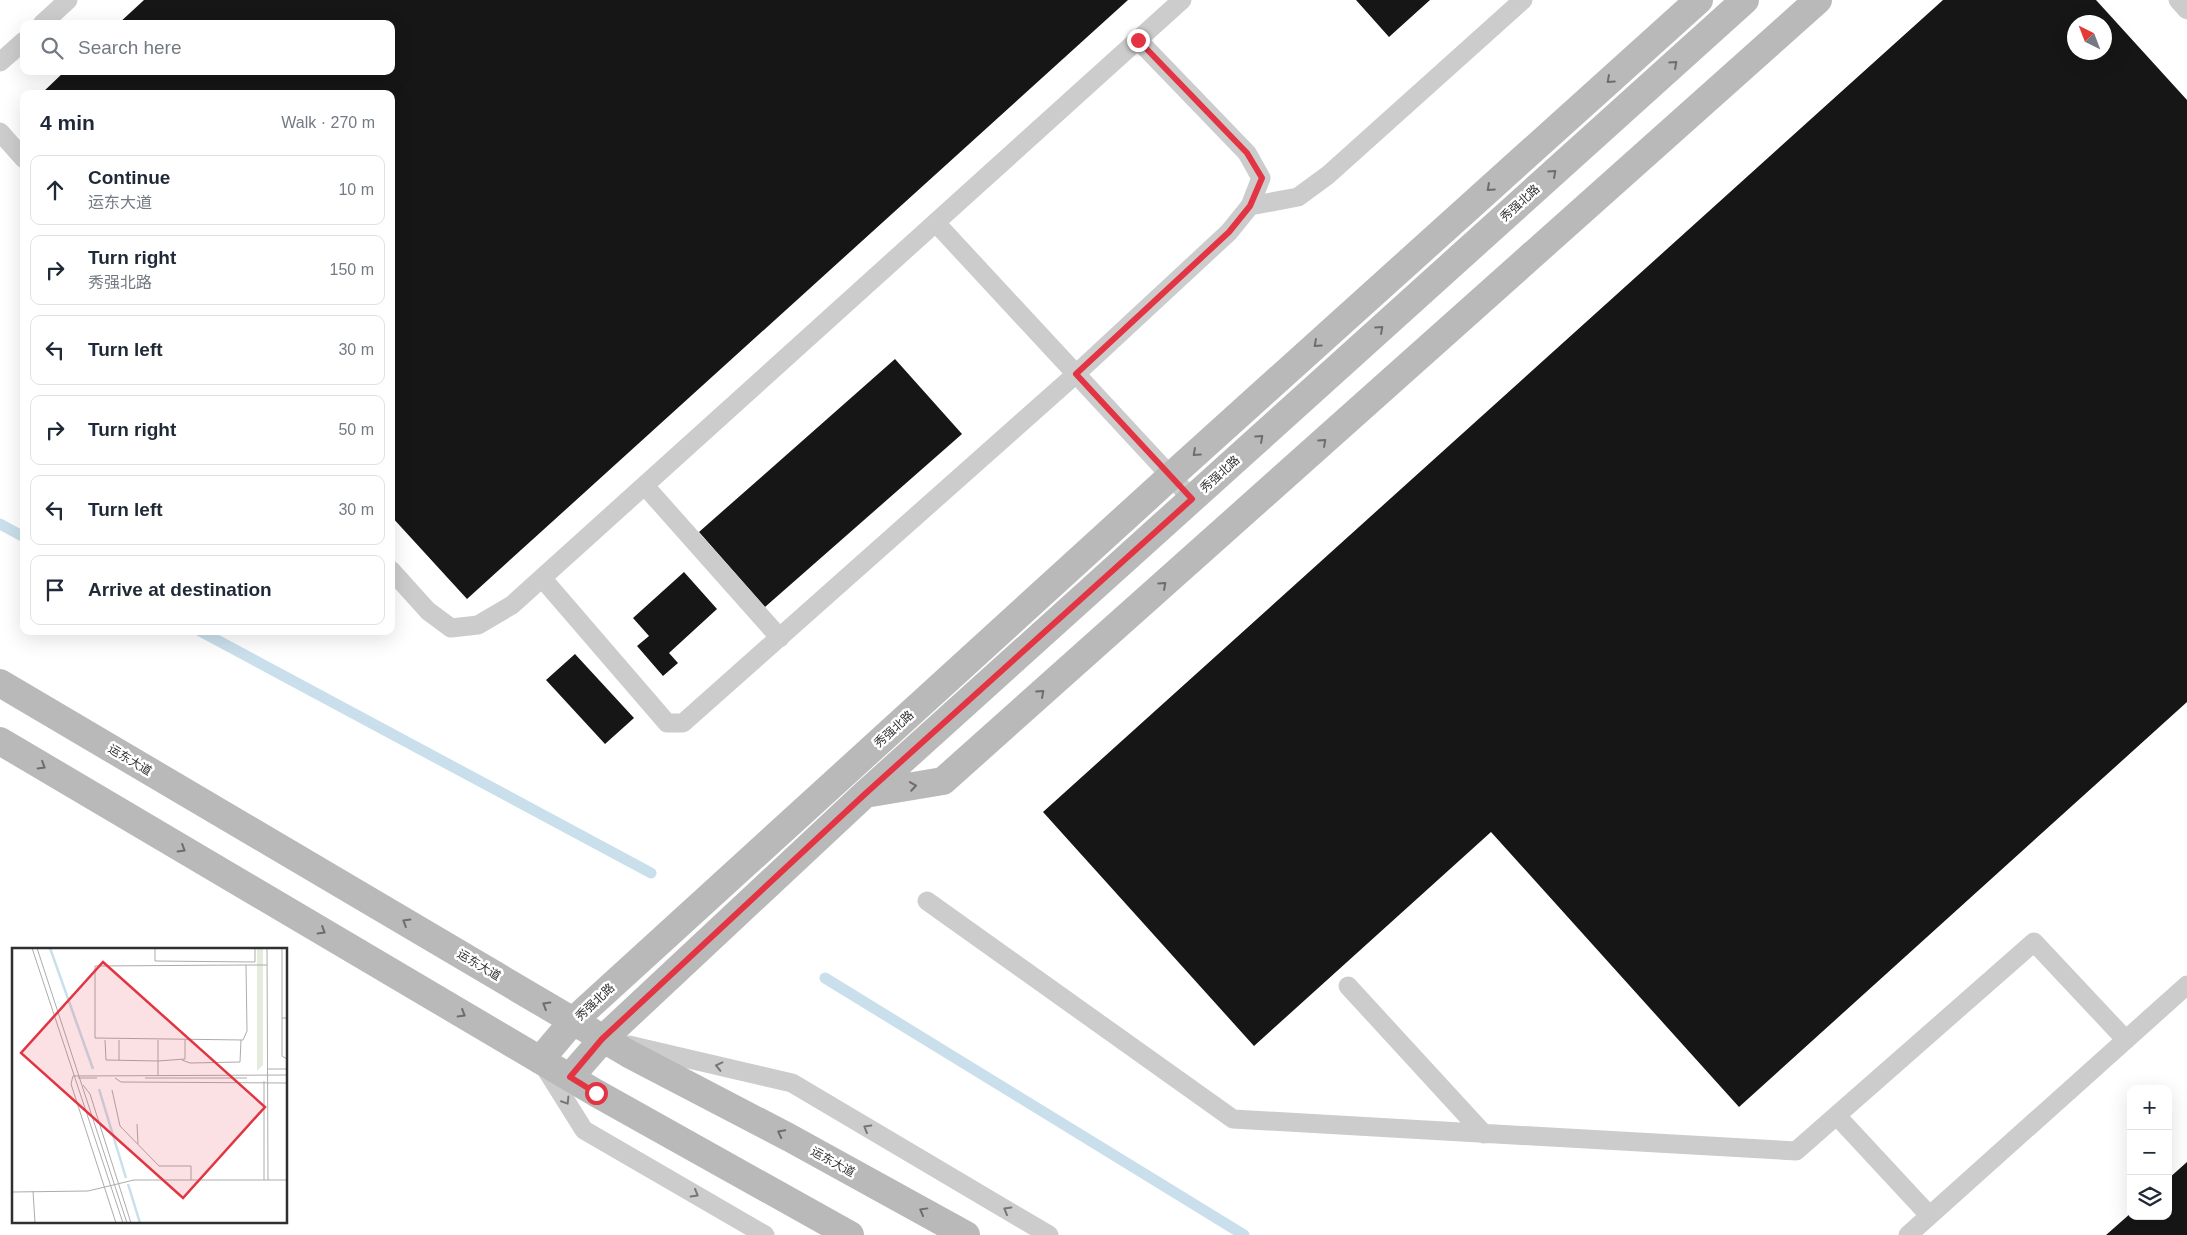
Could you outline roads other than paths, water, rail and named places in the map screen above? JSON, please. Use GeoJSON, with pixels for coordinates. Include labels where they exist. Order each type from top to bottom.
{"type":"FeatureCollection","features":[{"type":"Feature","properties":{"kind":"street","name":"秀强北路"},"geometry":{"type":"LineString","coordinates":[[540,1060],[574,1021],[1171,476],[1699,0]]}},
{"type":"Feature","properties":{"kind":"street","name":"秀强北路"},"geometry":{"type":"LineString","coordinates":[[570,1077],[602,1039],[865,794],[1745,0]]}},
{"type":"Feature","properties":{"kind":"street"},"geometry":{"type":"LineString","coordinates":[[865,794],[943,781],[1818,0]]}},
{"type":"Feature","properties":{"kind":"street","name":"运东大道"},"geometry":{"type":"LineString","coordinates":[[0,683],[602,1039],[790,1138],[966,1235]]}},
{"type":"Feature","properties":{"kind":"street"},"geometry":{"type":"LineString","coordinates":[[0,741],[540,1060],[850,1235]]}},
{"type":"Feature","properties":{"kind":"lane"},"geometry":{"type":"LineString","coordinates":[[46,20],[68,0]]}},
{"type":"Feature","properties":{"kind":"lane"},"geometry":{"type":"LineString","coordinates":[[395,574],[428,611],[451,628],[478,625],[512,606],[1182,0]]}},
{"type":"Feature","properties":{"kind":"lane"},"geometry":{"type":"LineString","coordinates":[[1250,206],[1298,197],[1328,175],[1523,0]]}},
{"type":"Feature","properties":{"kind":"lane"},"geometry":{"type":"LineString","coordinates":[[2178,0],[2187,10]]}},
{"type":"Feature","properties":{"kind":"lane"},"geometry":{"type":"LineString","coordinates":[[542,578],[667,723],[683,723],[1076,374],[1229,232],[1250,206],[1262,178],[1247,153],[1138,40]]}},
{"type":"Feature","properties":{"kind":"lane"},"geometry":{"type":"LineString","coordinates":[[0,62],[20,44]]}},
{"type":"Feature","properties":{"kind":"lane"},"geometry":{"type":"LineString","coordinates":[[0,132],[20,154]]}},
{"type":"Feature","properties":{"kind":"lane"},"geometry":{"type":"LineString","coordinates":[[936,223],[1192,499]]}},
{"type":"Feature","properties":{"kind":"lane"},"geometry":{"type":"LineString","coordinates":[[645,486],[780,638]]}},
{"type":"Feature","properties":{"kind":"lane"},"geometry":{"type":"LineString","coordinates":[[927,901],[1233,1120],[1796,1152],[2034,942],[2126,1040]]}},
{"type":"Feature","properties":{"kind":"lane"},"geometry":{"type":"LineString","coordinates":[[1908,1235],[2187,985]]}},
{"type":"Feature","properties":{"kind":"lane"},"geometry":{"type":"LineString","coordinates":[[1348,986],[1484,1134]]}},
{"type":"Feature","properties":{"kind":"lane"},"geometry":{"type":"LineString","coordinates":[[602,1039],[792,1083],[1049,1235]]}},
{"type":"Feature","properties":{"kind":"lane"},"geometry":{"type":"LineString","coordinates":[[540,1060],[584,1130],[765,1235]]}},
{"type":"Feature","properties":{"kind":"lane"},"geometry":{"type":"LineString","coordinates":[[1837,1116],[1929,1215]]}},
{"type":"Feature","properties":{"kind":"waterway"},"geometry":{"type":"LineString","coordinates":[[0,524],[20,535]]}},
{"type":"Feature","properties":{"kind":"waterway"},"geometry":{"type":"LineString","coordinates":[[207,635],[651,873]]}},
{"type":"Feature","properties":{"kind":"waterway"},"geometry":{"type":"LineString","coordinates":[[825,978],[1244,1235]]}}]}
